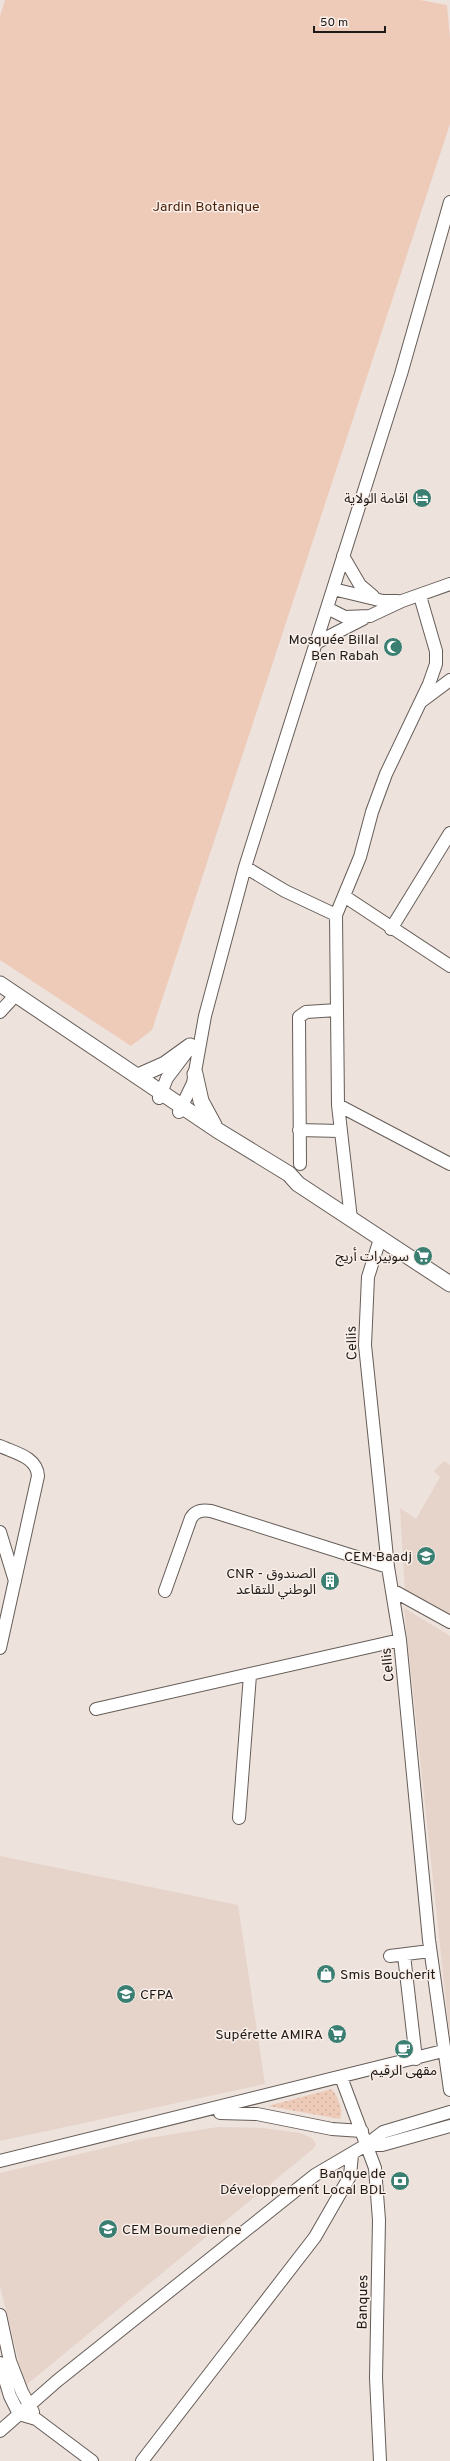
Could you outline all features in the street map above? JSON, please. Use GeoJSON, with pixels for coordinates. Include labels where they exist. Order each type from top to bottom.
{"type":"FeatureCollection","features":[{"type":"Feature","properties":{"kind":"main road"},"geometry":{"type":"LineString","coordinates":[[0,984],[138,1076],[181,1110],[286,1181],[298,1184]]}},
{"type":"Feature","properties":{"kind":"main road"},"geometry":{"type":"LineString","coordinates":[[5,997],[160,1094]]}},
{"type":"Feature","properties":{"kind":"main road"},"geometry":{"type":"LineString","coordinates":[[138,1076],[165,1064],[190,1046]]}},
{"type":"Feature","properties":{"kind":"main road"},"geometry":{"type":"LineString","coordinates":[[195,1074],[201,1101],[217,1130]]}},
{"type":"Feature","properties":{"kind":"main road"},"geometry":{"type":"LineString","coordinates":[[181,1110],[289,1174],[298,1184],[450,1284]]}},
{"type":"Feature","properties":{"kind":"street"},"geometry":{"type":"LineString","coordinates":[[181,1110],[195,1074],[205,1016],[245,867],[401,374],[450,202]]}},
{"type":"Feature","properties":{"kind":"street"},"geometry":{"type":"LineString","coordinates":[[343,556],[360,585],[383,601]]}},
{"type":"Feature","properties":{"kind":"street"},"geometry":{"type":"LineString","coordinates":[[316,643],[402,601],[420,596],[450,584]]}},
{"type":"Feature","properties":{"kind":"street"},"geometry":{"type":"LineString","coordinates":[[333,589],[383,601],[402,601]]}},
{"type":"Feature","properties":{"kind":"street"},"geometry":{"type":"LineString","coordinates":[[352,1219],[338,1105],[336,914],[360,858],[372,812],[386,774],[421,701],[436,664],[436,651],[420,596]]}},
{"type":"Feature","properties":{"kind":"street"},"geometry":{"type":"LineString","coordinates":[[327,608],[345,617],[370,616]]}},
{"type":"Feature","properties":{"kind":"street"},"geometry":{"type":"LineString","coordinates":[[421,701],[450,680]]}},
{"type":"Feature","properties":{"kind":"street"},"geometry":{"type":"LineString","coordinates":[[391,929],[446,846],[450,833]]}},
{"type":"Feature","properties":{"kind":"street"},"geometry":{"type":"LineString","coordinates":[[245,867],[285,891],[336,914]]}},
{"type":"Feature","properties":{"kind":"street"},"geometry":{"type":"LineString","coordinates":[[344,896],[391,929],[448,961]]}},
{"type":"Feature","properties":{"kind":"street"},"geometry":{"type":"LineString","coordinates":[[0,1012],[5,997]]}},
{"type":"Feature","properties":{"kind":"street"},"geometry":{"type":"LineString","coordinates":[[300,1164],[299,1018],[306,1012],[337,1010]]}},
{"type":"Feature","properties":{"kind":"street"},"geometry":{"type":"LineString","coordinates":[[160,1094],[169,1074],[184,1057],[205,1016]]}},
{"type":"Feature","properties":{"kind":"street"},"geometry":{"type":"LineString","coordinates":[[338,1105],[450,1164]]}},
{"type":"Feature","properties":{"kind":"street"},"geometry":{"type":"LineString","coordinates":[[299,1130],[340,1131]]}},
{"type":"Feature","properties":{"kind":"street","name":"Cellis"},"geometry":{"type":"LineString","coordinates":[[380,1239],[368,1276],[365,1345],[388,1567],[400,1640],[430,1951],[443,2051],[450,2090]]}},
{"type":"Feature","properties":{"kind":"street"},"geometry":{"type":"LineString","coordinates":[[0,1446],[28,1458],[37,1470],[15,1582],[0,1648]]}},
{"type":"Feature","properties":{"kind":"street"},"geometry":{"type":"LineString","coordinates":[[165,1591],[191,1518],[196,1512],[202,1511],[211,1511],[388,1567]]}},
{"type":"Feature","properties":{"kind":"street"},"geometry":{"type":"LineString","coordinates":[[0,1532],[15,1582]]}},
{"type":"Feature","properties":{"kind":"street"},"geometry":{"type":"LineString","coordinates":[[392,1590],[450,1622]]}},
{"type":"Feature","properties":{"kind":"street"},"geometry":{"type":"LineString","coordinates":[[96,1709],[400,1640]]}},
{"type":"Feature","properties":{"kind":"street"},"geometry":{"type":"LineString","coordinates":[[240,1818],[250,1674]]}},
{"type":"Feature","properties":{"kind":"street"},"geometry":{"type":"LineString","coordinates":[[390,1956],[430,1951]]}},
{"type":"Feature","properties":{"kind":"street"},"geometry":{"type":"LineString","coordinates":[[404,1954],[416,2059]]}},
{"type":"Feature","properties":{"kind":"street"},"geometry":{"type":"LineString","coordinates":[[0,2161],[189,2116],[443,2051]]}},
{"type":"Feature","properties":{"kind":"street","name":"Banques"},"geometry":{"type":"LineString","coordinates":[[341,2077],[375,2168],[379,2220],[376,2378],[380,2461]]}},
{"type":"Feature","properties":{"kind":"street"},"geometry":{"type":"LineString","coordinates":[[189,2116],[231,2112],[257,2114],[332,2129],[362,2131]]}},
{"type":"Feature","properties":{"kind":"street"},"geometry":{"type":"LineString","coordinates":[[0,2431],[297,2188],[366,2145],[382,2132],[450,2112]]}},
{"type":"Feature","properties":{"kind":"street"},"geometry":{"type":"LineString","coordinates":[[366,2145],[382,2145],[450,2126]]}},
{"type":"Feature","properties":{"kind":"street"},"geometry":{"type":"LineString","coordinates":[[142,2461],[315,2237],[350,2176],[352,2154]]}},
{"type":"Feature","properties":{"kind":"street"},"geometry":{"type":"LineString","coordinates":[[0,2315],[2,2335],[10,2361],[22,2392],[36,2419]]}},
{"type":"Feature","properties":{"kind":"street"},"geometry":{"type":"LineString","coordinates":[[0,2363],[4,2394],[19,2414],[36,2419],[92,2461]]}},
{"type":"Feature","properties":{"kind":"shaded area","name":"CEM Baadj"},"geometry":{"type":"Polygon","coordinates":[[[444,1461],[450,1465],[450,1618],[405,1593],[400,1508],[416,1519],[440,1477],[434,1471],[444,1461]]]}},
{"type":"Feature","properties":{"kind":"shaded area"},"geometry":{"type":"Polygon","coordinates":[[[404,1608],[450,1636],[450,2039],[404,1608]]]}},
{"type":"Feature","properties":{"kind":"shaded area","name":"CFPA"},"geometry":{"type":"Polygon","coordinates":[[[0,1856],[238,1905],[265,2084],[0,2141],[0,1856]]]}},
{"type":"Feature","properties":{"kind":"shaded area","name":"CEM Boumedienne"},"geometry":{"type":"Polygon","coordinates":[[[218,2127],[263,2128],[300,2133],[312,2138],[316,2144],[314,2148],[25,2386],[0,2286],[0,2173],[142,2139],[218,2127]]]}},
{"type":"Feature","properties":{"kind":"green space","name":"Jardin Botanique"},"geometry":{"type":"Polygon","coordinates":[[[5,0],[420,0],[447,5],[450,38],[450,124],[152,1030],[131,1046],[0,960],[0,16],[5,0]]]}},
{"type":"Feature","properties":{"kind":"green space"},"geometry":{"type":"Polygon","coordinates":[[[332,2089],[341,2107],[340,2119],[268,2106],[332,2089]]]}},
{"type":"Feature","properties":{"kind":"place","name":"اقامة الولاية"},"geometry":{"type":"Point","coordinates":[422,498]}},
{"type":"Feature","properties":{"kind":"place","name":"Mosquée Billal Ben Rabah"},"geometry":{"type":"Point","coordinates":[393,647]}},
{"type":"Feature","properties":{"kind":"place","name":"سوبيرات أريج"},"geometry":{"type":"Point","coordinates":[423,1256]}},
{"type":"Feature","properties":{"kind":"place","name":"CEM Baadj"},"geometry":{"type":"Point","coordinates":[426,1556]}},
{"type":"Feature","properties":{"kind":"place","name":"CNR - الصندوق الوطني للتقاعد"},"geometry":{"type":"Point","coordinates":[330,1581]}},
{"type":"Feature","properties":{"kind":"place","name":"Smis Boucherit"},"geometry":{"type":"Point","coordinates":[326,1974]}},
{"type":"Feature","properties":{"kind":"place","name":"CFPA"},"geometry":{"type":"Point","coordinates":[126,1994]}},
{"type":"Feature","properties":{"kind":"place","name":"Supérette AMIRA"},"geometry":{"type":"Point","coordinates":[337,2034]}},
{"type":"Feature","properties":{"kind":"place","name":"مقهى الرقيم"},"geometry":{"type":"Point","coordinates":[404,2049]}},
{"type":"Feature","properties":{"kind":"place","name":"Banque de Développement Local BDL"},"geometry":{"type":"Point","coordinates":[400,2181]}},
{"type":"Feature","properties":{"kind":"place","name":"CEM Boumedienne"},"geometry":{"type":"Point","coordinates":[108,2229]}}]}
